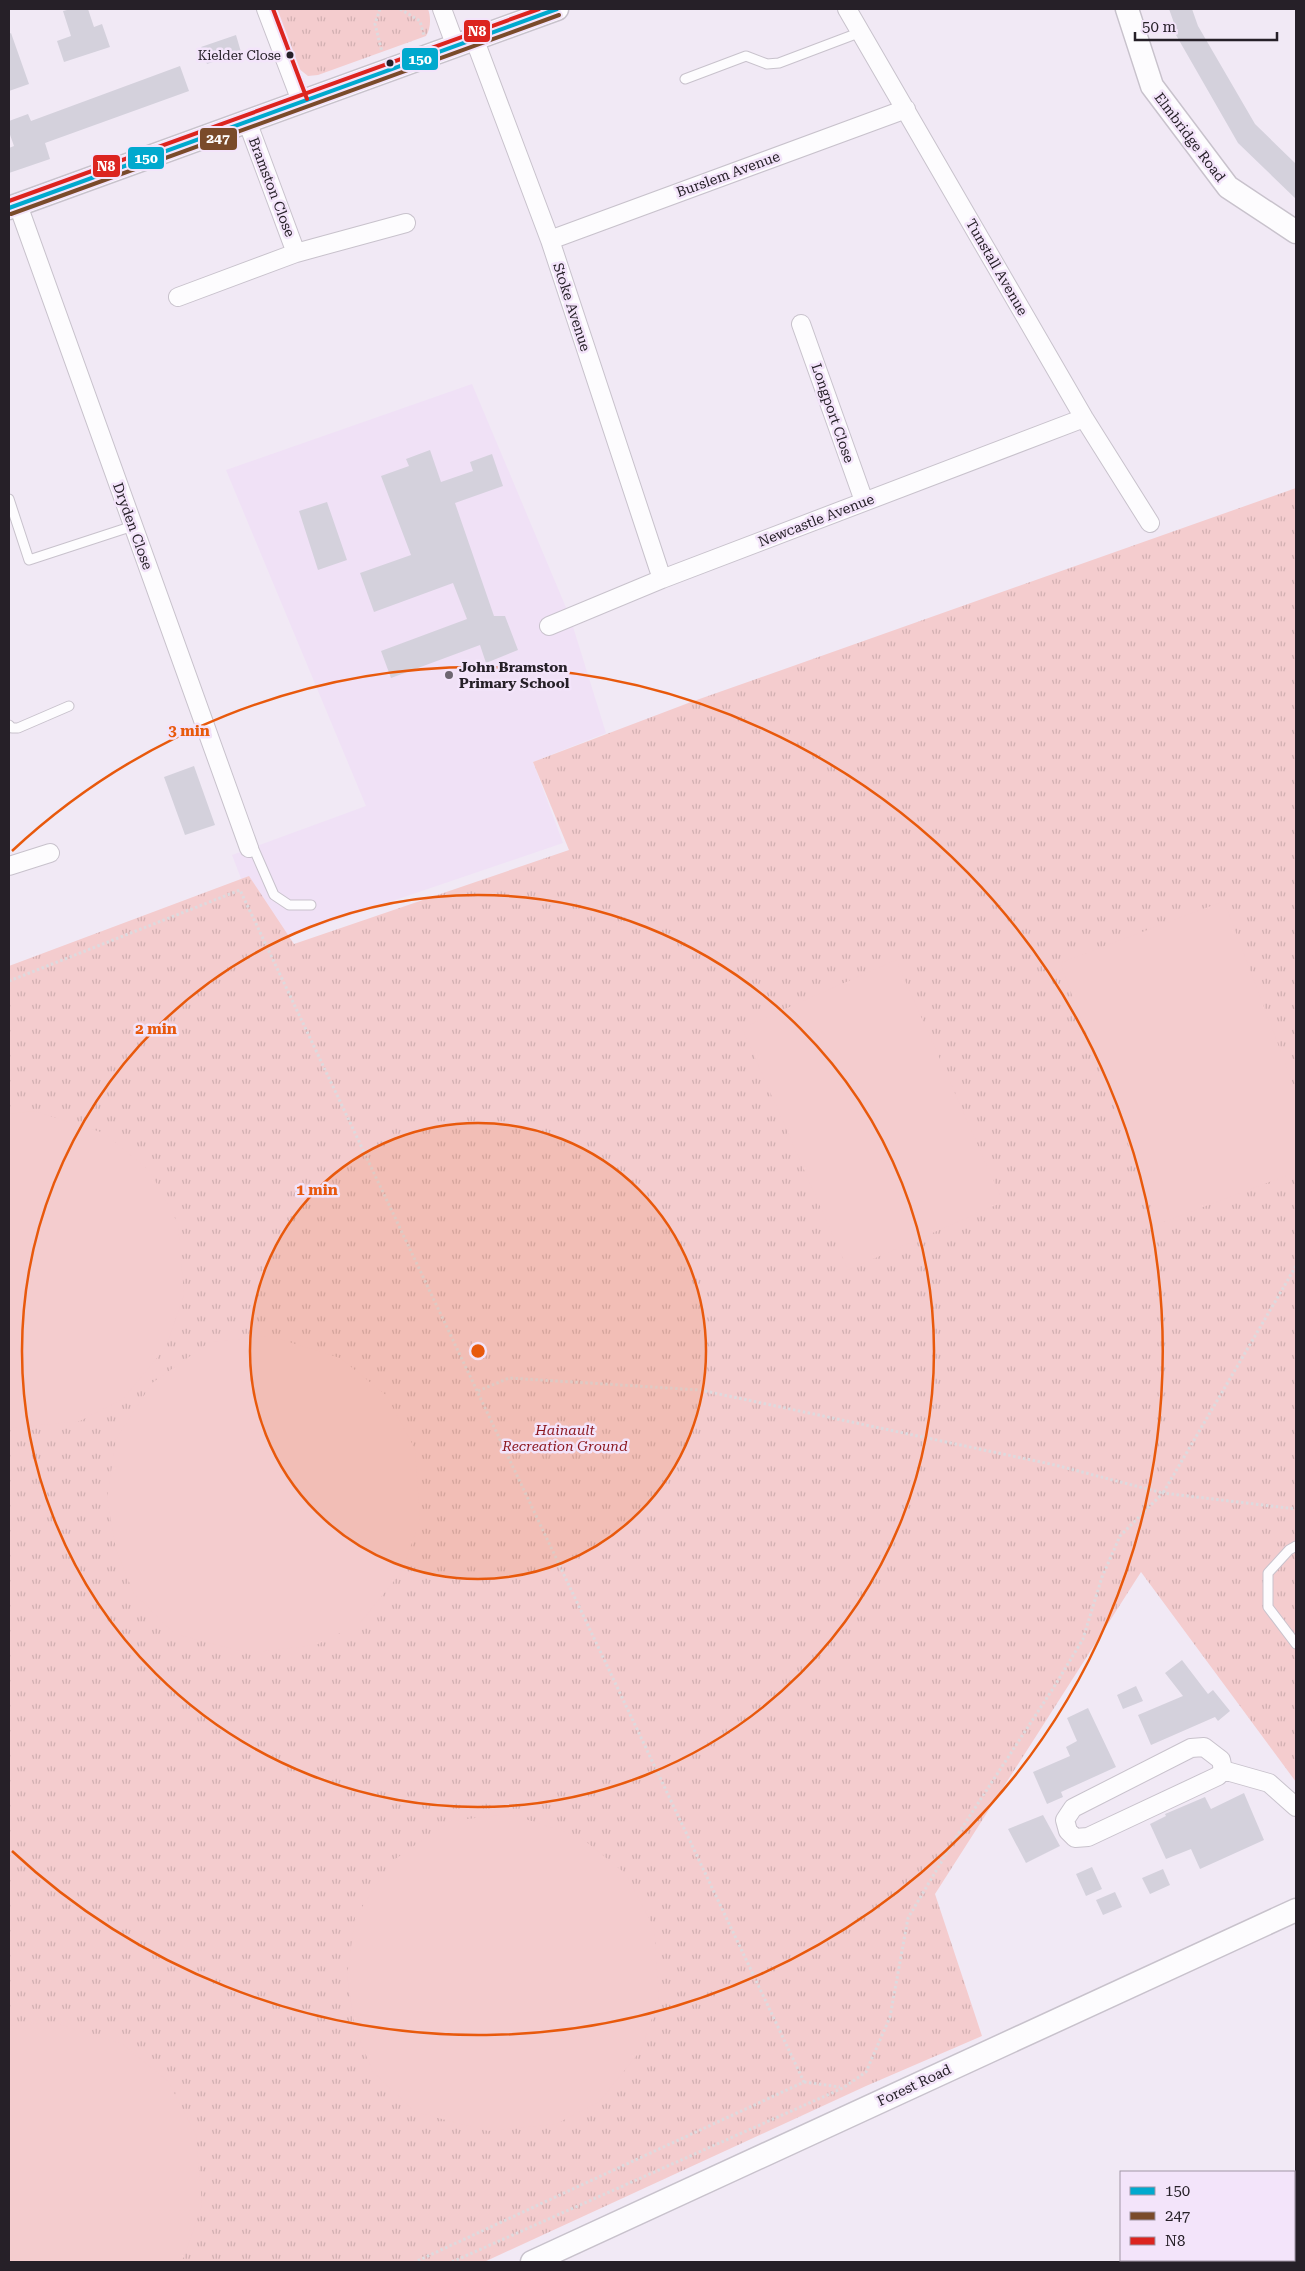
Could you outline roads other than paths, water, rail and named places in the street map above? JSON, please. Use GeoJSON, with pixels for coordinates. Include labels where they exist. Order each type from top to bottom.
{"type":"FeatureCollection","features":[{"type":"Feature","properties":{"kind":"street"},"geometry":{"type":"LineString","coordinates":[[266,9],[302,101]]}},
{"type":"Feature","properties":{"kind":"street","name":"Stoke Avenue"},"geometry":{"type":"LineString","coordinates":[[442,9],[464,41],[550,240],[662,579]]}},
{"type":"Feature","properties":{"kind":"street"},"geometry":{"type":"LineString","coordinates":[[13,206],[464,41],[557,9]]}},
{"type":"Feature","properties":{"kind":"street","name":"Tunstall Avenue"},"geometry":{"type":"LineString","coordinates":[[847,9],[1084,418],[1150,523]]}},
{"type":"Feature","properties":{"kind":"street","name":"Elmbridge Road"},"geometry":{"type":"LineString","coordinates":[[1127,9],[1152,86],[1228,188],[1296,232]]}},
{"type":"Feature","properties":{"kind":"street","name":"Burslem Avenue"},"geometry":{"type":"LineString","coordinates":[[550,240],[906,109]]}},
{"type":"Feature","properties":{"kind":"street","name":"Bramston Close"},"geometry":{"type":"LineString","coordinates":[[247,121],[296,253]]}},
{"type":"Feature","properties":{"kind":"street","name":"Dryden Close"},"geometry":{"type":"LineString","coordinates":[[13,206],[133,526],[249,848]]}},
{"type":"Feature","properties":{"kind":"street","name":"Bramston Close"},"geometry":{"type":"LineString","coordinates":[[178,297],[296,253],[406,223]]}},
{"type":"Feature","properties":{"kind":"street","name":"Longport Close"},"geometry":{"type":"LineString","coordinates":[[801,324],[864,502]]}},
{"type":"Feature","properties":{"kind":"street","name":"Newcastle Avenue"},"geometry":{"type":"LineString","coordinates":[[549,626],[662,579],[1084,418]]}},
{"type":"Feature","properties":{"kind":"street"},"geometry":{"type":"LineString","coordinates":[[9,866],[50,853]]}},
{"type":"Feature","properties":{"kind":"street"},"geometry":{"type":"LineString","coordinates":[[1204,1747],[1221,1760],[1223,1770],[1218,1776],[1088,1836],[1075,1838],[1068,1831],[1064,1820],[1073,1808],[1191,1748],[1204,1747]]}},
{"type":"Feature","properties":{"kind":"street"},"geometry":{"type":"LineString","coordinates":[[1223,1770],[1269,1783],[1296,1807]]}},
{"type":"Feature","properties":{"kind":"street","name":"Forest Road"},"geometry":{"type":"LineString","coordinates":[[532,2262],[1296,1910]]}},
{"type":"Feature","properties":{"kind":"lane"},"geometry":{"type":"LineString","coordinates":[[685,79],[746,56],[767,64],[779,64],[861,32]]}},
{"type":"Feature","properties":{"kind":"lane"},"geometry":{"type":"LineString","coordinates":[[9,499],[29,560],[133,526]]}},
{"type":"Feature","properties":{"kind":"lane"},"geometry":{"type":"LineString","coordinates":[[9,725],[12,728],[18,728],[69,706]]}},
{"type":"Feature","properties":{"kind":"lane"},"geometry":{"type":"LineString","coordinates":[[249,848],[253,847],[274,895],[290,906],[311,906]]}},
{"type":"Feature","properties":{"kind":"lane"},"geometry":{"type":"LineString","coordinates":[[1296,1546],[1268,1573],[1268,1607],[1296,1644]]}},
{"type":"Feature","properties":{"kind":"place","name":"Kielder Close"},"geometry":{"type":"Point","coordinates":[290,55]}},
{"type":"Feature","properties":{"kind":"place","name":"John Bramston Primary School"},"geometry":{"type":"Point","coordinates":[449,675]}},
{"type":"Feature","properties":{"kind":"park label","name":"Hainault Recreation Ground"},"geometry":{"type":"Point","coordinates":[565,1438]}}]}
